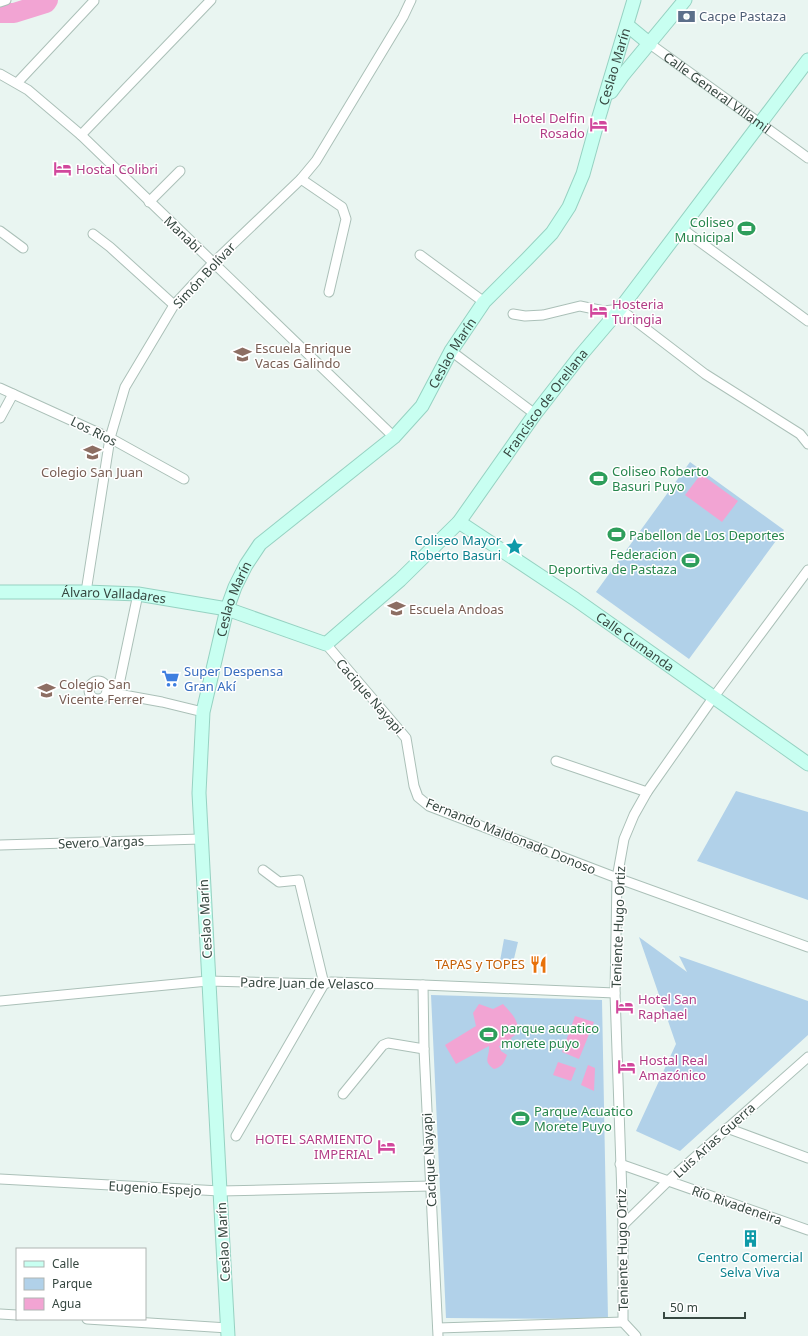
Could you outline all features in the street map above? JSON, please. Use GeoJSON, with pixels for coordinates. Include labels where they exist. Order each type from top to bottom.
{"type":"FeatureCollection","features":[{"type":"Feature","properties":{"kind":"main road","name":"Ceslao Marín"},"geometry":{"type":"LineString","coordinates":[[228,1332],[199,792],[203,712],[227,609],[234,587],[260,544],[394,437],[422,406],[451,351],[484,302],[552,233],[569,207],[583,174],[634,0]]}},
{"type":"Feature","properties":{"kind":"main road"},"geometry":{"type":"LineString","coordinates":[[604,101],[623,75],[685,0]]}},
{"type":"Feature","properties":{"kind":"main road","name":"Calle General Villamil"},"geometry":{"type":"LineString","coordinates":[[627,25],[650,44]]}},
{"type":"Feature","properties":{"kind":"main road","name":"Francisco de Orellana"},"geometry":{"type":"LineString","coordinates":[[326,644],[400,580],[459,522],[535,414],[580,356],[620,309],[808,60]]}},
{"type":"Feature","properties":{"kind":"main road","name":"Calle Cumanda"},"geometry":{"type":"LineString","coordinates":[[459,522],[575,599],[808,764]]}},
{"type":"Feature","properties":{"kind":"main road","name":"Álvaro Valladares"},"geometry":{"type":"LineString","coordinates":[[0,592],[86,592],[138,594],[227,609]]}},
{"type":"Feature","properties":{"kind":"main road"},"geometry":{"type":"LineString","coordinates":[[227,609],[326,644]]}},
{"type":"Feature","properties":{"kind":"street"},"geometry":{"type":"LineString","coordinates":[[0,2],[6,0]]}},
{"type":"Feature","properties":{"kind":"street"},"geometry":{"type":"LineString","coordinates":[[81,135],[211,0]]}},
{"type":"Feature","properties":{"kind":"street","name":"Simón Bolívar"},"geometry":{"type":"LineString","coordinates":[[86,592],[110,438],[125,387],[174,305],[213,263],[301,179],[316,161],[403,17],[411,0]]}},
{"type":"Feature","properties":{"kind":"street"},"geometry":{"type":"LineString","coordinates":[[17,83],[94,1]]}},
{"type":"Feature","properties":{"kind":"street","name":"Calle General Villamil"},"geometry":{"type":"LineString","coordinates":[[650,44],[808,158]]}},
{"type":"Feature","properties":{"kind":"street","name":"Manabi"},"geometry":{"type":"LineString","coordinates":[[0,74],[28,90],[81,135],[394,437]]}},
{"type":"Feature","properties":{"kind":"street"},"geometry":{"type":"LineString","coordinates":[[150,202],[180,171]]}},
{"type":"Feature","properties":{"kind":"street"},"geometry":{"type":"LineString","coordinates":[[301,179],[342,207],[346,219],[329,292]]}},
{"type":"Feature","properties":{"kind":"street"},"geometry":{"type":"LineString","coordinates":[[681,228],[808,321]]}},
{"type":"Feature","properties":{"kind":"street"},"geometry":{"type":"LineString","coordinates":[[0,232],[23,248]]}},
{"type":"Feature","properties":{"kind":"street"},"geometry":{"type":"LineString","coordinates":[[93,234],[110,247],[174,305]]}},
{"type":"Feature","properties":{"kind":"street"},"geometry":{"type":"LineString","coordinates":[[420,255],[484,302]]}},
{"type":"Feature","properties":{"kind":"street"},"geometry":{"type":"LineString","coordinates":[[513,314],[525,316],[543,315],[580,306],[604,311],[620,309],[705,374],[800,434],[808,444]]}},
{"type":"Feature","properties":{"kind":"street"},"geometry":{"type":"LineString","coordinates":[[451,351],[535,414]]}},
{"type":"Feature","properties":{"kind":"street","name":"Los Rios"},"geometry":{"type":"LineString","coordinates":[[0,388],[110,438],[184,479]]}},
{"type":"Feature","properties":{"kind":"street"},"geometry":{"type":"LineString","coordinates":[[0,418],[13,394]]}},
{"type":"Feature","properties":{"kind":"street","name":"Teniente Hugo Ortiz"},"geometry":{"type":"LineString","coordinates":[[636,1336],[623,1322],[623,1225],[616,993],[617,878],[624,839],[634,815],[647,792],[713,698],[808,570]]}},
{"type":"Feature","properties":{"kind":"street"},"geometry":{"type":"LineString","coordinates":[[117,694],[138,594]]}},
{"type":"Feature","properties":{"kind":"street","name":"Cacique Nayapi"},"geometry":{"type":"LineString","coordinates":[[326,644],[406,738],[414,786],[418,797]]}},
{"type":"Feature","properties":{"kind":"street"},"geometry":{"type":"LineString","coordinates":[[107,692],[162,702],[203,712]]}},
{"type":"Feature","properties":{"kind":"street"},"geometry":{"type":"LineString","coordinates":[[556,761],[647,792]]}},
{"type":"Feature","properties":{"kind":"street","name":"Fernando Maldonado Donoso"},"geometry":{"type":"LineString","coordinates":[[418,797],[429,806],[617,878],[808,947]]}},
{"type":"Feature","properties":{"kind":"street","name":"Severo Vargas"},"geometry":{"type":"LineString","coordinates":[[0,845],[201,839]]}},
{"type":"Feature","properties":{"kind":"street"},"geometry":{"type":"LineString","coordinates":[[236,1136],[324,984],[299,880],[278,882],[263,870]]}},
{"type":"Feature","properties":{"kind":"street","name":"Padre Juan de Velasco"},"geometry":{"type":"LineString","coordinates":[[0,1001],[208,981],[324,984],[331,982],[423,984],[616,993]]}},
{"type":"Feature","properties":{"kind":"street","name":"Cacique Nayapi"},"geometry":{"type":"LineString","coordinates":[[423,984],[424,1049],[438,1332]]}},
{"type":"Feature","properties":{"kind":"street"},"geometry":{"type":"LineString","coordinates":[[343,1094],[383,1045],[388,1043],[424,1049]]}},
{"type":"Feature","properties":{"kind":"street","name":"Luis Arias Guerra"},"geometry":{"type":"LineString","coordinates":[[623,1225],[668,1180],[808,1057]]}},
{"type":"Feature","properties":{"kind":"street"},"geometry":{"type":"LineString","coordinates":[[727,1128],[808,1158]]}},
{"type":"Feature","properties":{"kind":"street","name":"Río Rivadeneira"},"geometry":{"type":"LineString","coordinates":[[620,1164],[808,1230]]}},
{"type":"Feature","properties":{"kind":"street","name":"Eugenio Espejo"},"geometry":{"type":"LineString","coordinates":[[0,1179],[220,1191],[431,1186]]}},
{"type":"Feature","properties":{"kind":"street"},"geometry":{"type":"LineString","coordinates":[[0,1314],[16,1315]]}},
{"type":"Feature","properties":{"kind":"street"},"geometry":{"type":"LineString","coordinates":[[98,1320],[228,1332]]}},
{"type":"Feature","properties":{"kind":"street"},"geometry":{"type":"LineString","coordinates":[[438,1332],[623,1322]]}},
{"type":"Feature","properties":{"kind":"green space","name":"Federacion Deportiva de Pastaza"},"geometry":{"type":"Polygon","coordinates":[[[690,462],[784,530],[689,659],[596,592],[690,462]]]}},
{"type":"Feature","properties":{"kind":"green space"},"geometry":{"type":"Polygon","coordinates":[[[736,791],[808,812],[808,900],[697,861],[736,791]]]}},
{"type":"Feature","properties":{"kind":"green space"},"geometry":{"type":"Polygon","coordinates":[[[639,937],[687,972],[679,956],[808,1001],[808,1035],[680,1151],[636,1131],[676,1044],[639,937]]]}},
{"type":"Feature","properties":{"kind":"green space"},"geometry":{"type":"Polygon","coordinates":[[[504,939],[518,942],[512,967],[500,961],[504,939]]]}},
{"type":"Feature","properties":{"kind":"green space","name":"Parque Acuatico Morete Puyo"},"geometry":{"type":"Polygon","coordinates":[[[431,995],[602,1000],[608,1319],[446,1318],[431,995]]]}},
{"type":"Feature","properties":{"kind":"water"},"geometry":{"type":"Polygon","coordinates":[[[701,474],[738,501],[722,522],[685,495],[701,474]]]}},
{"type":"Feature","properties":{"kind":"water","name":"parque acuatico morete puyo"},"geometry":{"type":"Polygon","coordinates":[[[479,1004],[493,1009],[503,1004],[514,1016],[518,1027],[519,1032],[511,1038],[512,1043],[499,1046],[501,1051],[507,1055],[502,1064],[494,1069],[488,1064],[487,1061],[489,1046],[456,1064],[445,1045],[476,1026],[473,1013],[479,1004]]]}},
{"type":"Feature","properties":{"kind":"water"},"geometry":{"type":"Polygon","coordinates":[[[575,1016],[594,1022],[579,1059],[562,1052],[575,1016]]]}},
{"type":"Feature","properties":{"kind":"water"},"geometry":{"type":"Polygon","coordinates":[[[558,1062],[576,1068],[571,1081],[553,1075],[558,1062]]]}},
{"type":"Feature","properties":{"kind":"water"},"geometry":{"type":"Polygon","coordinates":[[[588,1065],[595,1068],[594,1091],[581,1085],[588,1065]]]}},
{"type":"Feature","properties":{"kind":"waterway"},"geometry":{"type":"LineString","coordinates":[[0,13],[14,13],[46,3],[48,0]]}},
{"type":"Feature","properties":{"kind":"place","name":"Cacpe Pastaza"},"geometry":{"type":"Point","coordinates":[686,16]}},
{"type":"Feature","properties":{"kind":"place","name":"Hotel Delfin Rosado"},"geometry":{"type":"Point","coordinates":[598,125]}},
{"type":"Feature","properties":{"kind":"place","name":"Hostal Colibri"},"geometry":{"type":"Point","coordinates":[63,169]}},
{"type":"Feature","properties":{"kind":"place","name":"Coliseo Municipal"},"geometry":{"type":"Point","coordinates":[747,229]}},
{"type":"Feature","properties":{"kind":"place","name":"Hosteria Turingia"},"geometry":{"type":"Point","coordinates":[599,311]}},
{"type":"Feature","properties":{"kind":"place","name":"Escuela Enrique Vacas Galindo"},"geometry":{"type":"Point","coordinates":[242,355]}},
{"type":"Feature","properties":{"kind":"place","name":"Colegio San Juan"},"geometry":{"type":"Point","coordinates":[92,453]}},
{"type":"Feature","properties":{"kind":"place","name":"Coliseo Roberto Basuri Puyo"},"geometry":{"type":"Point","coordinates":[599,478]}},
{"type":"Feature","properties":{"kind":"place","name":"Pabellon de Los Deportes"},"geometry":{"type":"Point","coordinates":[616,535]}},
{"type":"Feature","properties":{"kind":"place","name":"Coliseo Mayor Roberto Basuri"},"geometry":{"type":"Point","coordinates":[514,547]}},
{"type":"Feature","properties":{"kind":"place","name":"Federacion Deportiva de Pastaza"},"geometry":{"type":"Point","coordinates":[690,561]}},
{"type":"Feature","properties":{"kind":"place","name":"Escuela Andoas"},"geometry":{"type":"Point","coordinates":[396,609]}},
{"type":"Feature","properties":{"kind":"place","name":"Super Despensa Gran Akí"},"geometry":{"type":"Point","coordinates":[171,678]}},
{"type":"Feature","properties":{"kind":"place","name":"Colegio San Vicente Ferrer"},"geometry":{"type":"Point","coordinates":[46,691]}},
{"type":"Feature","properties":{"kind":"place","name":"TAPAS y TOPES"},"geometry":{"type":"Point","coordinates":[538,964]}},
{"type":"Feature","properties":{"kind":"place","name":"Hotel San Raphael"},"geometry":{"type":"Point","coordinates":[625,1006]}},
{"type":"Feature","properties":{"kind":"place","name":"parque acuatico morete puyo"},"geometry":{"type":"Point","coordinates":[488,1035]}},
{"type":"Feature","properties":{"kind":"place","name":"Hostal Real Amazónico"},"geometry":{"type":"Point","coordinates":[626,1067]}},
{"type":"Feature","properties":{"kind":"place","name":"Parque Acuatico Morete Puyo"},"geometry":{"type":"Point","coordinates":[521,1118]}},
{"type":"Feature","properties":{"kind":"place","name":"HOTEL SARMIENTO IMPERIAL"},"geometry":{"type":"Point","coordinates":[386,1146]}},
{"type":"Feature","properties":{"kind":"place","name":"Centro Comercial Selva Viva"},"geometry":{"type":"Point","coordinates":[750,1238]}}]}
